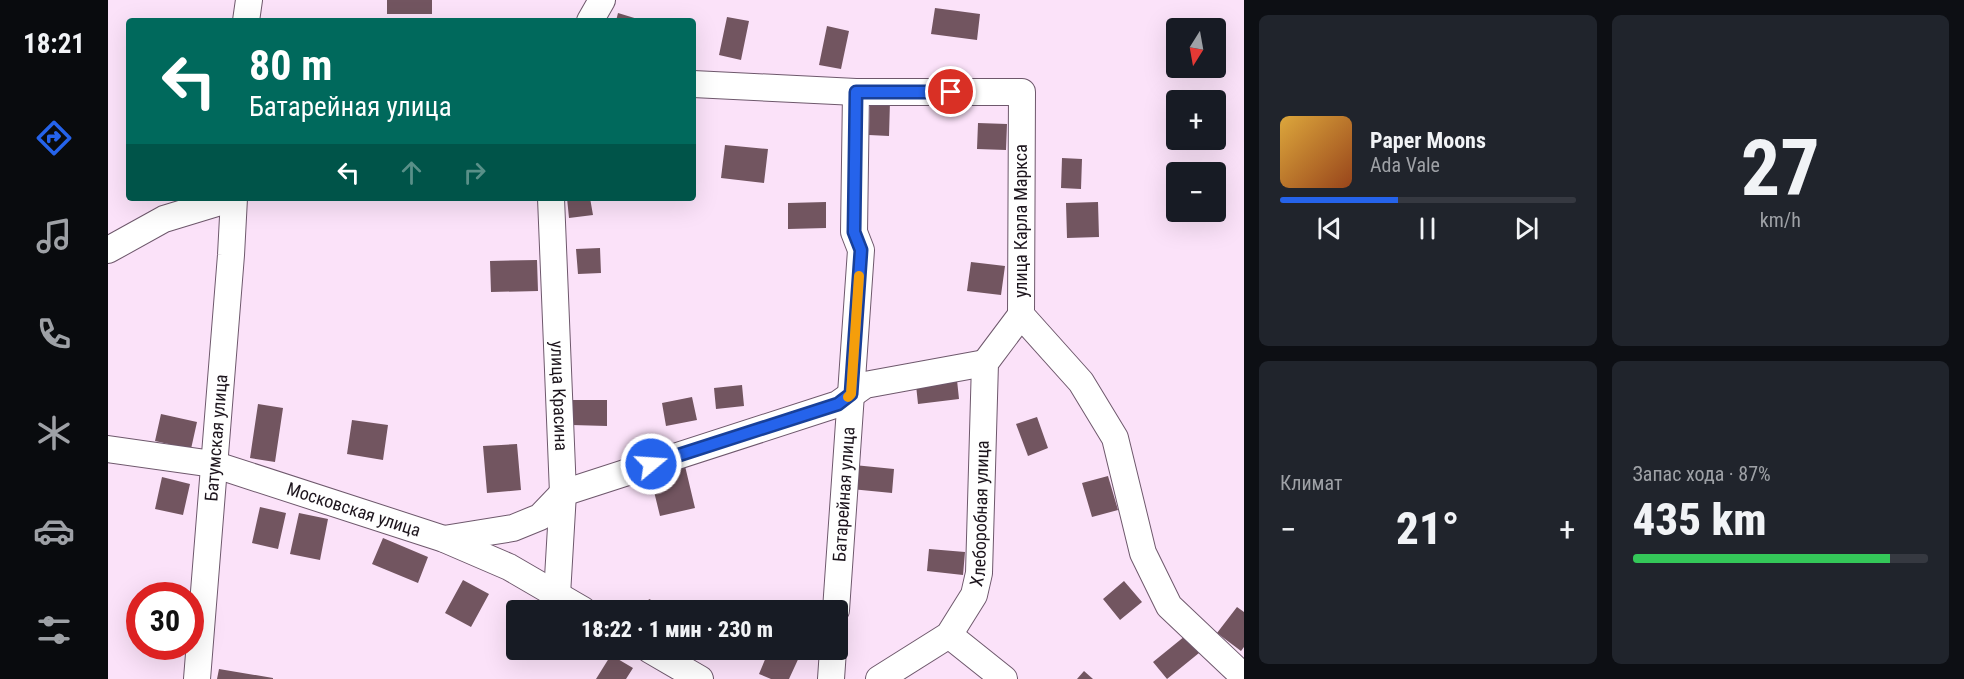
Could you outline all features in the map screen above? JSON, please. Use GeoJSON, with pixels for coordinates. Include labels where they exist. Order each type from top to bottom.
{"type":"FeatureCollection","features":[{"type":"Feature","properties":{"kind":"street"},"geometry":{"type":"LineString","coordinates":[[246,18],[249,0]]}},
{"type":"Feature","properties":{"kind":"street"},"geometry":{"type":"LineString","coordinates":[[592,18],[602,0]]}},
{"type":"Feature","properties":{"kind":"street","name":"улица Карла Маркса"},"geometry":{"type":"LineString","coordinates":[[696,84],[856,92],[1022,92],[1021,315],[1081,382],[1115,438],[1143,553],[1169,606],[1244,677]]}},
{"type":"Feature","properties":{"kind":"street","name":"Батарейная улица"},"geometry":{"type":"LineString","coordinates":[[837,600],[861,250],[854,232],[856,92]]}},
{"type":"Feature","properties":{"kind":"street"},"geometry":{"type":"LineString","coordinates":[[108,250],[164,219],[223,201]]}},
{"type":"Feature","properties":{"kind":"street","name":"Батумская улица"},"geometry":{"type":"LineString","coordinates":[[196,679],[230,266],[233,201]]}},
{"type":"Feature","properties":{"kind":"street","name":"улица Красина"},"geometry":{"type":"LineString","coordinates":[[551,201],[563,493],[557,595]]}},
{"type":"Feature","properties":{"kind":"street"},"geometry":{"type":"LineString","coordinates":[[444,539],[513,528],[540,517],[563,493],[838,404],[865,385],[986,363],[1021,315]]}},
{"type":"Feature","properties":{"kind":"street","name":"Хлеборобная улица"},"geometry":{"type":"LineString","coordinates":[[879,679],[949,635],[974,594],[979,573],[986,363]]}},
{"type":"Feature","properties":{"kind":"street","name":"Московская улица"},"geometry":{"type":"LineString","coordinates":[[108,449],[213,464],[444,539],[508,567],[566,600]]}},
{"type":"Feature","properties":{"kind":"street"},"geometry":{"type":"LineString","coordinates":[[949,635],[1004,679]]}},
{"type":"Feature","properties":{"kind":"street"},"geometry":{"type":"LineString","coordinates":[[667,660],[700,679]]}},
{"type":"Feature","properties":{"kind":"street"},"geometry":{"type":"LineString","coordinates":[[831,679],[832,660]]}},
{"type":"Feature","properties":{"kind":"building"},"geometry":{"type":"Polygon","coordinates":[[[387,0],[432,0],[432,14],[387,14],[387,0]]]}},
{"type":"Feature","properties":{"kind":"building"},"geometry":{"type":"Polygon","coordinates":[[[935,8],[980,14],[977,40],[931,34],[935,8]]]}},
{"type":"Feature","properties":{"kind":"building"},"geometry":{"type":"Polygon","coordinates":[[[618,13],[634,18],[617,18],[618,13]]]}},
{"type":"Feature","properties":{"kind":"building"},"geometry":{"type":"Polygon","coordinates":[[[727,17],[749,21],[741,60],[719,55],[727,17]]]}},
{"type":"Feature","properties":{"kind":"building"},"geometry":{"type":"Polygon","coordinates":[[[827,26],[849,31],[841,69],[819,65],[827,26]]]}},
{"type":"Feature","properties":{"kind":"building"},"geometry":{"type":"Polygon","coordinates":[[[870,100],[890,101],[889,136],[869,135],[870,100]]]}},
{"type":"Feature","properties":{"kind":"building"},"geometry":{"type":"Polygon","coordinates":[[[978,123],[1007,124],[1006,150],[977,149],[978,123]]]}},
{"type":"Feature","properties":{"kind":"building"},"geometry":{"type":"Polygon","coordinates":[[[725,145],[768,149],[764,183],[721,178],[725,145]]]}},
{"type":"Feature","properties":{"kind":"building"},"geometry":{"type":"Polygon","coordinates":[[[1062,158],[1082,159],[1081,189],[1061,188],[1062,158]]]}},
{"type":"Feature","properties":{"kind":"building"},"geometry":{"type":"Polygon","coordinates":[[[567,201],[591,201],[593,215],[569,218],[567,201]]]}},
{"type":"Feature","properties":{"kind":"building"},"geometry":{"type":"Polygon","coordinates":[[[826,202],[826,228],[788,229],[788,203],[826,202]]]}},
{"type":"Feature","properties":{"kind":"building"},"geometry":{"type":"Polygon","coordinates":[[[1098,202],[1099,237],[1067,238],[1066,203],[1098,202]]]}},
{"type":"Feature","properties":{"kind":"building"},"geometry":{"type":"Polygon","coordinates":[[[600,248],[601,273],[578,274],[576,249],[600,248]]]}},
{"type":"Feature","properties":{"kind":"building"},"geometry":{"type":"Polygon","coordinates":[[[537,260],[538,291],[491,292],[490,261],[537,260]]]}},
{"type":"Feature","properties":{"kind":"building"},"geometry":{"type":"Polygon","coordinates":[[[971,262],[1005,266],[1001,295],[967,291],[971,262]]]}},
{"type":"Feature","properties":{"kind":"building"},"geometry":{"type":"Polygon","coordinates":[[[957,380],[959,399],[918,404],[916,385],[957,380]]]}},
{"type":"Feature","properties":{"kind":"building"},"geometry":{"type":"Polygon","coordinates":[[[742,385],[744,406],[716,409],[714,388],[742,385]]]}},
{"type":"Feature","properties":{"kind":"building"},"geometry":{"type":"Polygon","coordinates":[[[692,397],[697,420],[666,426],[662,403],[692,397]]]}},
{"type":"Feature","properties":{"kind":"building"},"geometry":{"type":"Polygon","coordinates":[[[572,400],[607,400],[607,426],[572,425],[572,400]]]}},
{"type":"Feature","properties":{"kind":"building"},"geometry":{"type":"Polygon","coordinates":[[[258,404],[283,408],[275,462],[250,458],[258,404]]]}},
{"type":"Feature","properties":{"kind":"building"},"geometry":{"type":"Polygon","coordinates":[[[161,414],[197,422],[191,449],[155,441],[161,414]]]}},
{"type":"Feature","properties":{"kind":"building"},"geometry":{"type":"Polygon","coordinates":[[[1037,417],[1048,448],[1028,456],[1016,424],[1037,417]]]}},
{"type":"Feature","properties":{"kind":"building"},"geometry":{"type":"Polygon","coordinates":[[[352,420],[388,425],[383,460],[347,454],[352,420]]]}},
{"type":"Feature","properties":{"kind":"building"},"geometry":{"type":"Polygon","coordinates":[[[517,444],[521,490],[487,493],[483,446],[517,444]]]}},
{"type":"Feature","properties":{"kind":"building"},"geometry":{"type":"Polygon","coordinates":[[[854,465],[894,469],[892,493],[851,489],[854,465]]]}},
{"type":"Feature","properties":{"kind":"building"},"geometry":{"type":"Polygon","coordinates":[[[685,466],[695,508],[660,516],[650,475],[685,466]]]}},
{"type":"Feature","properties":{"kind":"building"},"geometry":{"type":"Polygon","coordinates":[[[1108,476],[1118,510],[1092,517],[1082,483],[1108,476]]]}},
{"type":"Feature","properties":{"kind":"building"},"geometry":{"type":"Polygon","coordinates":[[[162,477],[190,484],[183,515],[155,509],[162,477]]]}},
{"type":"Feature","properties":{"kind":"building"},"geometry":{"type":"Polygon","coordinates":[[[260,507],[286,513],[278,549],[252,543],[260,507]]]}},
{"type":"Feature","properties":{"kind":"building"},"geometry":{"type":"Polygon","coordinates":[[[299,513],[328,519],[320,560],[290,554],[299,513]]]}},
{"type":"Feature","properties":{"kind":"building"},"geometry":{"type":"Polygon","coordinates":[[[383,538],[428,557],[418,583],[372,564],[383,538]]]}},
{"type":"Feature","properties":{"kind":"building"},"geometry":{"type":"Polygon","coordinates":[[[929,549],[965,552],[963,575],[927,571],[929,549]]]}},
{"type":"Feature","properties":{"kind":"building"},"geometry":{"type":"Polygon","coordinates":[[[463,580],[489,594],[471,627],[445,613],[463,580]]]}},
{"type":"Feature","properties":{"kind":"building"},"geometry":{"type":"Polygon","coordinates":[[[1124,581],[1142,602],[1120,620],[1103,599],[1124,581]]]}},
{"type":"Feature","properties":{"kind":"building"},"geometry":{"type":"Polygon","coordinates":[[[1237,607],[1244,612],[1244,647],[1241,651],[1217,633],[1237,607]]]}},
{"type":"Feature","properties":{"kind":"building"},"geometry":{"type":"Polygon","coordinates":[[[1185,636],[1199,653],[1167,679],[1153,662],[1185,636]]]}},
{"type":"Feature","properties":{"kind":"building"},"geometry":{"type":"Polygon","coordinates":[[[608,660],[619,660],[633,668],[626,679],[596,679],[608,660]]]}},
{"type":"Feature","properties":{"kind":"building"},"geometry":{"type":"Polygon","coordinates":[[[765,660],[798,660],[789,679],[771,679],[759,674],[765,660]]]}},
{"type":"Feature","properties":{"kind":"building"},"geometry":{"type":"Polygon","coordinates":[[[219,669],[273,678],[273,679],[217,679],[219,669]]]}},
{"type":"Feature","properties":{"kind":"building"},"geometry":{"type":"Polygon","coordinates":[[[1084,671],[1093,679],[1077,679],[1084,671]]]}},
{"type":"Feature","properties":{"kind":"slow traffic"},"geometry":{"type":"LineString","coordinates":[[848,397],[851,394],[859,276]]}},
{"type":"Feature","properties":{"kind":"route"},"geometry":{"type":"LineString","coordinates":[[651,464],[838,404],[851,394],[861,250],[854,232],[856,92],[951,92]]}}]}
